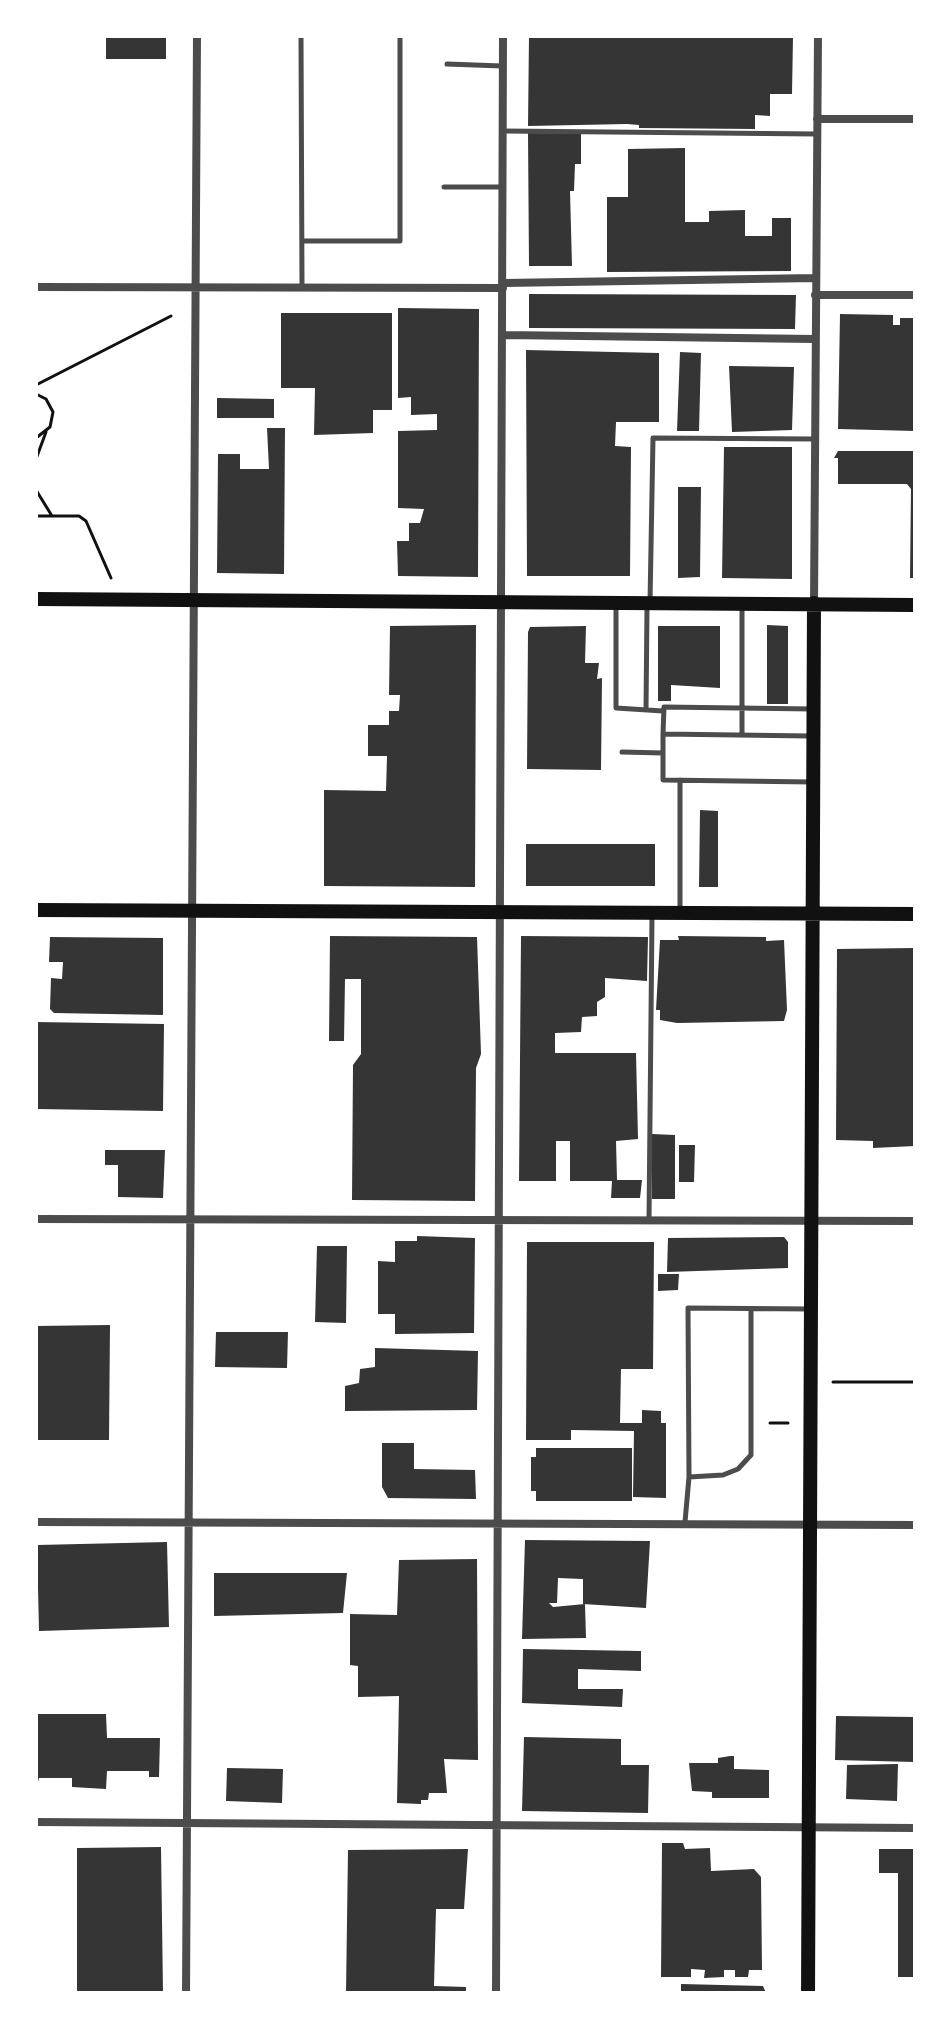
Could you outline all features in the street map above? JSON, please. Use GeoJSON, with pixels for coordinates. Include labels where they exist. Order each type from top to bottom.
{"type":"FeatureCollection","features":[{"type":"Feature","properties":{"kind":"main road"},"geometry":{"type":"LineString","coordinates":[[36,599],[915,605]]}},
{"type":"Feature","properties":{"kind":"main road"},"geometry":{"type":"LineString","coordinates":[[808,1993],[814,603]]}},
{"type":"Feature","properties":{"kind":"main road"},"geometry":{"type":"LineString","coordinates":[[36,910],[915,914]]}},
{"type":"Feature","properties":{"kind":"street"},"geometry":{"type":"LineString","coordinates":[[186,1993],[197,36]]}},
{"type":"Feature","properties":{"kind":"street"},"geometry":{"type":"LineString","coordinates":[[496,1993],[503,36]]}},
{"type":"Feature","properties":{"kind":"street"},"geometry":{"type":"LineString","coordinates":[[814,603],[818,36]]}},
{"type":"Feature","properties":{"kind":"street"},"geometry":{"type":"LineString","coordinates":[[817,119],[915,119]]}},
{"type":"Feature","properties":{"kind":"street"},"geometry":{"type":"LineString","coordinates":[[36,287],[504,286],[815,278]]}},
{"type":"Feature","properties":{"kind":"street"},"geometry":{"type":"LineString","coordinates":[[815,295],[915,295]]}},
{"type":"Feature","properties":{"kind":"street"},"geometry":{"type":"LineString","coordinates":[[504,335],[814,339]]}},
{"type":"Feature","properties":{"kind":"street"},"geometry":{"type":"LineString","coordinates":[[36,1219],[915,1221]]}},
{"type":"Feature","properties":{"kind":"street"},"geometry":{"type":"LineString","coordinates":[[36,1522],[915,1525]]}},
{"type":"Feature","properties":{"kind":"street"},"geometry":{"type":"LineString","coordinates":[[36,1822],[915,1828]]}},
{"type":"Feature","properties":{"kind":"lane"},"geometry":{"type":"LineString","coordinates":[[301,36],[302,288]]}},
{"type":"Feature","properties":{"kind":"lane"},"geometry":{"type":"LineString","coordinates":[[302,241],[400,241],[400,36]]}},
{"type":"Feature","properties":{"kind":"lane"},"geometry":{"type":"LineString","coordinates":[[447,64],[503,66]]}},
{"type":"Feature","properties":{"kind":"lane"},"geometry":{"type":"LineString","coordinates":[[504,131],[817,134]]}},
{"type":"Feature","properties":{"kind":"lane"},"geometry":{"type":"LineString","coordinates":[[444,187],[503,187]]}},
{"type":"Feature","properties":{"kind":"lane"},"geometry":{"type":"LineString","coordinates":[[646,710],[653,438],[815,439]]}},
{"type":"Feature","properties":{"kind":"lane"},"geometry":{"type":"LineString","coordinates":[[616,601],[616,708],[663,711]]}},
{"type":"Feature","properties":{"kind":"lane"},"geometry":{"type":"LineString","coordinates":[[742,603],[742,734]]}},
{"type":"Feature","properties":{"kind":"lane"},"geometry":{"type":"LineString","coordinates":[[813,782],[663,780],[663,711],[664,707],[814,709]]}},
{"type":"Feature","properties":{"kind":"lane"},"geometry":{"type":"LineString","coordinates":[[663,734],[814,736]]}},
{"type":"Feature","properties":{"kind":"lane"},"geometry":{"type":"LineString","coordinates":[[622,752],[663,753]]}},
{"type":"Feature","properties":{"kind":"lane"},"geometry":{"type":"LineString","coordinates":[[680,780],[680,912]]}},
{"type":"Feature","properties":{"kind":"lane"},"geometry":{"type":"LineString","coordinates":[[649,1219],[652,912]]}},
{"type":"Feature","properties":{"kind":"lane"},"geometry":{"type":"LineString","coordinates":[[685,1522],[689,1477],[688,1308],[811,1309]]}},
{"type":"Feature","properties":{"kind":"lane"},"geometry":{"type":"LineString","coordinates":[[689,1477],[723,1475],[738,1469],[751,1455],[751,1309]]}},
{"type":"Feature","properties":{"kind":"path"},"geometry":{"type":"LineString","coordinates":[[36,385],[171,316]]}},
{"type":"Feature","properties":{"kind":"path"},"geometry":{"type":"LineString","coordinates":[[36,394],[46,399],[53,412],[36,459]]}},
{"type":"Feature","properties":{"kind":"path"},"geometry":{"type":"LineString","coordinates":[[36,438],[46,432]]}},
{"type":"Feature","properties":{"kind":"path"},"geometry":{"type":"LineString","coordinates":[[36,490],[52,516]]}},
{"type":"Feature","properties":{"kind":"path"},"geometry":{"type":"LineString","coordinates":[[36,516],[79,516],[86,521],[111,578]]}},
{"type":"Feature","properties":{"kind":"path"},"geometry":{"type":"LineString","coordinates":[[833,1382],[915,1382]]}},
{"type":"Feature","properties":{"kind":"path"},"geometry":{"type":"LineString","coordinates":[[770,1423],[788,1423]]}},
{"type":"Feature","properties":{"kind":"building"},"geometry":{"type":"Polygon","coordinates":[[[106,36],[166,36],[166,59],[106,59],[106,36]]]}},
{"type":"Feature","properties":{"kind":"building"},"geometry":{"type":"Polygon","coordinates":[[[529,36],[793,37],[792,94],[770,94],[770,116],[755,115],[755,129],[639,128],[639,125],[627,124],[528,126],[529,36]]]}},
{"type":"Feature","properties":{"kind":"building"},"geometry":{"type":"Polygon","coordinates":[[[528,133],[581,134],[581,164],[575,164],[574,191],[570,191],[572,266],[529,266],[528,133]]]}},
{"type":"Feature","properties":{"kind":"building"},"geometry":{"type":"Polygon","coordinates":[[[685,148],[685,222],[709,222],[709,211],[745,210],[745,236],[772,236],[772,218],[791,218],[791,271],[607,272],[607,197],[628,197],[628,149],[685,148]]]}},
{"type":"Feature","properties":{"kind":"building"},"geometry":{"type":"Polygon","coordinates":[[[529,294],[796,295],[795,329],[529,328],[529,294]]]}},
{"type":"Feature","properties":{"kind":"building"},"geometry":{"type":"Polygon","coordinates":[[[398,308],[479,309],[478,577],[398,576],[397,541],[409,541],[409,523],[420,523],[424,509],[398,508],[398,431],[437,430],[437,414],[411,415],[411,397],[398,398],[398,308]]]}},
{"type":"Feature","properties":{"kind":"building"},"geometry":{"type":"Polygon","coordinates":[[[281,313],[392,313],[392,410],[373,410],[373,433],[314,435],[315,388],[281,388],[281,313]]]}},
{"type":"Feature","properties":{"kind":"building"},"geometry":{"type":"Polygon","coordinates":[[[840,314],[893,315],[893,325],[900,325],[900,318],[915,318],[915,431],[838,429],[840,314]]]}},
{"type":"Feature","properties":{"kind":"building"},"geometry":{"type":"Polygon","coordinates":[[[526,350],[659,353],[659,422],[616,422],[615,446],[631,447],[630,576],[527,576],[526,350]]]}},
{"type":"Feature","properties":{"kind":"building"},"geometry":{"type":"Polygon","coordinates":[[[680,352],[701,353],[699,431],[677,431],[680,352]]]}},
{"type":"Feature","properties":{"kind":"building"},"geometry":{"type":"Polygon","coordinates":[[[729,366],[794,367],[792,430],[732,432],[729,366]]]}},
{"type":"Feature","properties":{"kind":"building"},"geometry":{"type":"Polygon","coordinates":[[[217,398],[274,399],[274,418],[217,418],[217,398]]]}},
{"type":"Feature","properties":{"kind":"building"},"geometry":{"type":"Polygon","coordinates":[[[267,428],[285,428],[284,574],[217,573],[218,454],[240,454],[240,469],[269,469],[267,428]]]}},
{"type":"Feature","properties":{"kind":"building"},"geometry":{"type":"Polygon","coordinates":[[[724,447],[792,447],[792,579],[722,578],[724,447]]]}},
{"type":"Feature","properties":{"kind":"building"},"geometry":{"type":"Polygon","coordinates":[[[838,451],[915,451],[915,578],[910,578],[911,489],[907,484],[838,484],[838,458],[834,458],[838,451]]]}},
{"type":"Feature","properties":{"kind":"building"},"geometry":{"type":"Polygon","coordinates":[[[678,487],[701,487],[700,577],[678,578],[678,487]]]}},
{"type":"Feature","properties":{"kind":"building"},"geometry":{"type":"Polygon","coordinates":[[[476,625],[475,887],[324,886],[324,790],[386,791],[387,756],[368,756],[368,725],[389,725],[389,711],[399,711],[400,695],[389,695],[390,626],[476,625]]]}},
{"type":"Feature","properties":{"kind":"building"},"geometry":{"type":"Polygon","coordinates":[[[767,625],[788,626],[788,704],[767,704],[767,625]]]}},
{"type":"Feature","properties":{"kind":"building"},"geometry":{"type":"Polygon","coordinates":[[[586,626],[585,663],[599,663],[597,679],[602,678],[601,770],[527,769],[530,627],[586,626]]]}},
{"type":"Feature","properties":{"kind":"building"},"geometry":{"type":"Polygon","coordinates":[[[658,626],[720,626],[720,688],[671,685],[671,701],[658,701],[658,626]]]}},
{"type":"Feature","properties":{"kind":"building"},"geometry":{"type":"Polygon","coordinates":[[[700,810],[718,811],[718,887],[699,887],[700,810]]]}},
{"type":"Feature","properties":{"kind":"building"},"geometry":{"type":"Polygon","coordinates":[[[526,844],[655,844],[655,886],[526,886],[526,844]]]}},
{"type":"Feature","properties":{"kind":"building"},"geometry":{"type":"Polygon","coordinates":[[[330,936],[477,937],[481,1054],[476,1068],[475,1201],[352,1200],[353,1065],[361,1054],[361,979],[345,979],[344,1041],[329,1041],[330,936]]]}},
{"type":"Feature","properties":{"kind":"building"},"geometry":{"type":"Polygon","coordinates":[[[521,936],[648,937],[647,981],[605,978],[605,997],[597,1002],[597,1016],[582,1017],[581,1032],[555,1033],[555,1053],[636,1053],[638,1139],[616,1141],[617,1180],[642,1180],[640,1198],[611,1198],[612,1181],[570,1181],[570,1141],[556,1141],[556,1181],[519,1181],[521,936]]]}},
{"type":"Feature","properties":{"kind":"building"},"geometry":{"type":"Polygon","coordinates":[[[678,936],[784,940],[787,1010],[784,1021],[677,1023],[660,1020],[660,1010],[656,1010],[660,940],[679,940],[678,936]]]}},
{"type":"Feature","properties":{"kind":"building"},"geometry":{"type":"Polygon","coordinates":[[[50,937],[163,938],[163,1015],[54,1013],[50,1009],[51,978],[62,979],[63,962],[49,962],[50,937]]]}},
{"type":"Feature","properties":{"kind":"building"},"geometry":{"type":"Polygon","coordinates":[[[915,948],[915,1146],[873,1148],[873,1141],[836,1140],[837,949],[915,948]]]}},
{"type":"Feature","properties":{"kind":"building"},"geometry":{"type":"Polygon","coordinates":[[[36,1022],[164,1024],[163,1111],[36,1109],[36,1022]]]}},
{"type":"Feature","properties":{"kind":"building"},"geometry":{"type":"Polygon","coordinates":[[[652,1134],[675,1135],[675,1199],[652,1199],[652,1134]]]}},
{"type":"Feature","properties":{"kind":"building"},"geometry":{"type":"Polygon","coordinates":[[[679,1145],[695,1145],[694,1182],[679,1182],[679,1145]]]}},
{"type":"Feature","properties":{"kind":"building"},"geometry":{"type":"Polygon","coordinates":[[[105,1150],[165,1150],[163,1198],[118,1197],[118,1165],[105,1165],[105,1150]]]}},
{"type":"Feature","properties":{"kind":"building"},"geometry":{"type":"Polygon","coordinates":[[[417,1236],[475,1238],[474,1333],[395,1334],[395,1314],[378,1314],[378,1261],[395,1262],[395,1241],[417,1241],[417,1236]]]}},
{"type":"Feature","properties":{"kind":"building"},"geometry":{"type":"Polygon","coordinates":[[[784,1237],[788,1242],[788,1268],[667,1272],[668,1238],[784,1237]]]}},
{"type":"Feature","properties":{"kind":"building"},"geometry":{"type":"Polygon","coordinates":[[[527,1242],[654,1242],[653,1369],[621,1369],[620,1423],[642,1423],[642,1410],[661,1411],[661,1423],[666,1423],[666,1498],[633,1497],[634,1431],[571,1430],[571,1440],[526,1440],[527,1242]]]}},
{"type":"Feature","properties":{"kind":"building"},"geometry":{"type":"Polygon","coordinates":[[[317,1246],[347,1246],[346,1323],[315,1322],[317,1246]]]}},
{"type":"Feature","properties":{"kind":"building"},"geometry":{"type":"Polygon","coordinates":[[[658,1274],[679,1274],[678,1290],[658,1291],[658,1274]]]}},
{"type":"Feature","properties":{"kind":"building"},"geometry":{"type":"Polygon","coordinates":[[[110,1325],[109,1440],[36,1440],[36,1326],[110,1325]]]}},
{"type":"Feature","properties":{"kind":"building"},"geometry":{"type":"Polygon","coordinates":[[[216,1332],[288,1332],[287,1368],[215,1367],[216,1332]]]}},
{"type":"Feature","properties":{"kind":"building"},"geometry":{"type":"Polygon","coordinates":[[[375,1348],[478,1351],[477,1410],[345,1411],[345,1386],[359,1383],[360,1369],[375,1367],[375,1348]]]}},
{"type":"Feature","properties":{"kind":"building"},"geometry":{"type":"Polygon","coordinates":[[[382,1443],[414,1443],[414,1469],[475,1470],[476,1499],[388,1498],[382,1487],[382,1443]]]}},
{"type":"Feature","properties":{"kind":"building"},"geometry":{"type":"Polygon","coordinates":[[[536,1448],[632,1448],[632,1501],[536,1501],[536,1491],[531,1491],[531,1457],[536,1457],[536,1448]]]}},
{"type":"Feature","properties":{"kind":"building"},"geometry":{"type":"Polygon","coordinates":[[[525,1540],[650,1541],[646,1608],[585,1604],[586,1638],[522,1639],[525,1540]],[[558,1578],[557,1603],[549,1603],[553,1607],[584,1604],[583,1579],[558,1578]]]}},
{"type":"Feature","properties":{"kind":"building"},"geometry":{"type":"Polygon","coordinates":[[[167,1542],[169,1627],[39,1631],[37,1545],[167,1542]]]}},
{"type":"Feature","properties":{"kind":"building"},"geometry":{"type":"Polygon","coordinates":[[[477,1559],[478,1760],[444,1759],[447,1793],[429,1793],[428,1800],[421,1800],[421,1804],[397,1803],[399,1696],[358,1697],[358,1666],[350,1665],[350,1614],[397,1615],[399,1560],[477,1559]]]}},
{"type":"Feature","properties":{"kind":"building"},"geometry":{"type":"Polygon","coordinates":[[[214,1573],[347,1573],[343,1613],[214,1616],[214,1573]]]}},
{"type":"Feature","properties":{"kind":"building"},"geometry":{"type":"Polygon","coordinates":[[[523,1649],[641,1651],[641,1671],[578,1669],[578,1689],[623,1689],[622,1707],[522,1703],[523,1649]]]}},
{"type":"Feature","properties":{"kind":"building"},"geometry":{"type":"Polygon","coordinates":[[[36,1714],[106,1714],[107,1738],[160,1738],[159,1777],[149,1777],[149,1771],[107,1771],[106,1789],[72,1787],[72,1778],[39,1778],[36,1790],[36,1714]]]}},
{"type":"Feature","properties":{"kind":"building"},"geometry":{"type":"Polygon","coordinates":[[[836,1716],[915,1717],[915,1762],[835,1760],[836,1716]]]}},
{"type":"Feature","properties":{"kind":"building"},"geometry":{"type":"Polygon","coordinates":[[[524,1737],[621,1739],[621,1765],[649,1765],[648,1813],[522,1811],[524,1737]]]}},
{"type":"Feature","properties":{"kind":"building"},"geometry":{"type":"Polygon","coordinates":[[[734,1756],[734,1769],[769,1770],[769,1798],[712,1798],[712,1792],[692,1791],[689,1763],[718,1763],[718,1758],[734,1756]]]}},
{"type":"Feature","properties":{"kind":"building"},"geometry":{"type":"Polygon","coordinates":[[[898,1764],[897,1801],[846,1799],[847,1765],[898,1764]]]}},
{"type":"Feature","properties":{"kind":"building"},"geometry":{"type":"Polygon","coordinates":[[[227,1768],[283,1769],[282,1803],[226,1801],[227,1768]]]}},
{"type":"Feature","properties":{"kind":"building"},"geometry":{"type":"Polygon","coordinates":[[[662,1843],[683,1843],[685,1849],[710,1848],[711,1871],[754,1869],[761,1877],[762,1970],[749,1970],[748,1977],[735,1977],[735,1970],[724,1970],[724,1977],[704,1978],[705,1970],[691,1969],[691,1977],[661,1977],[662,1843]]]}},
{"type":"Feature","properties":{"kind":"building"},"geometry":{"type":"Polygon","coordinates":[[[161,1847],[163,1993],[77,1993],[77,1848],[161,1847]]]}},
{"type":"Feature","properties":{"kind":"building"},"geometry":{"type":"Polygon","coordinates":[[[468,1849],[464,1909],[436,1909],[434,1986],[466,1987],[466,1993],[346,1993],[348,1850],[468,1849]]]}},
{"type":"Feature","properties":{"kind":"building"},"geometry":{"type":"Polygon","coordinates":[[[879,1849],[915,1849],[915,1977],[898,1977],[898,1873],[879,1873],[879,1849]]]}},
{"type":"Feature","properties":{"kind":"building"},"geometry":{"type":"Polygon","coordinates":[[[681,1984],[763,1986],[766,1993],[681,1993],[681,1984]]]}}]}
